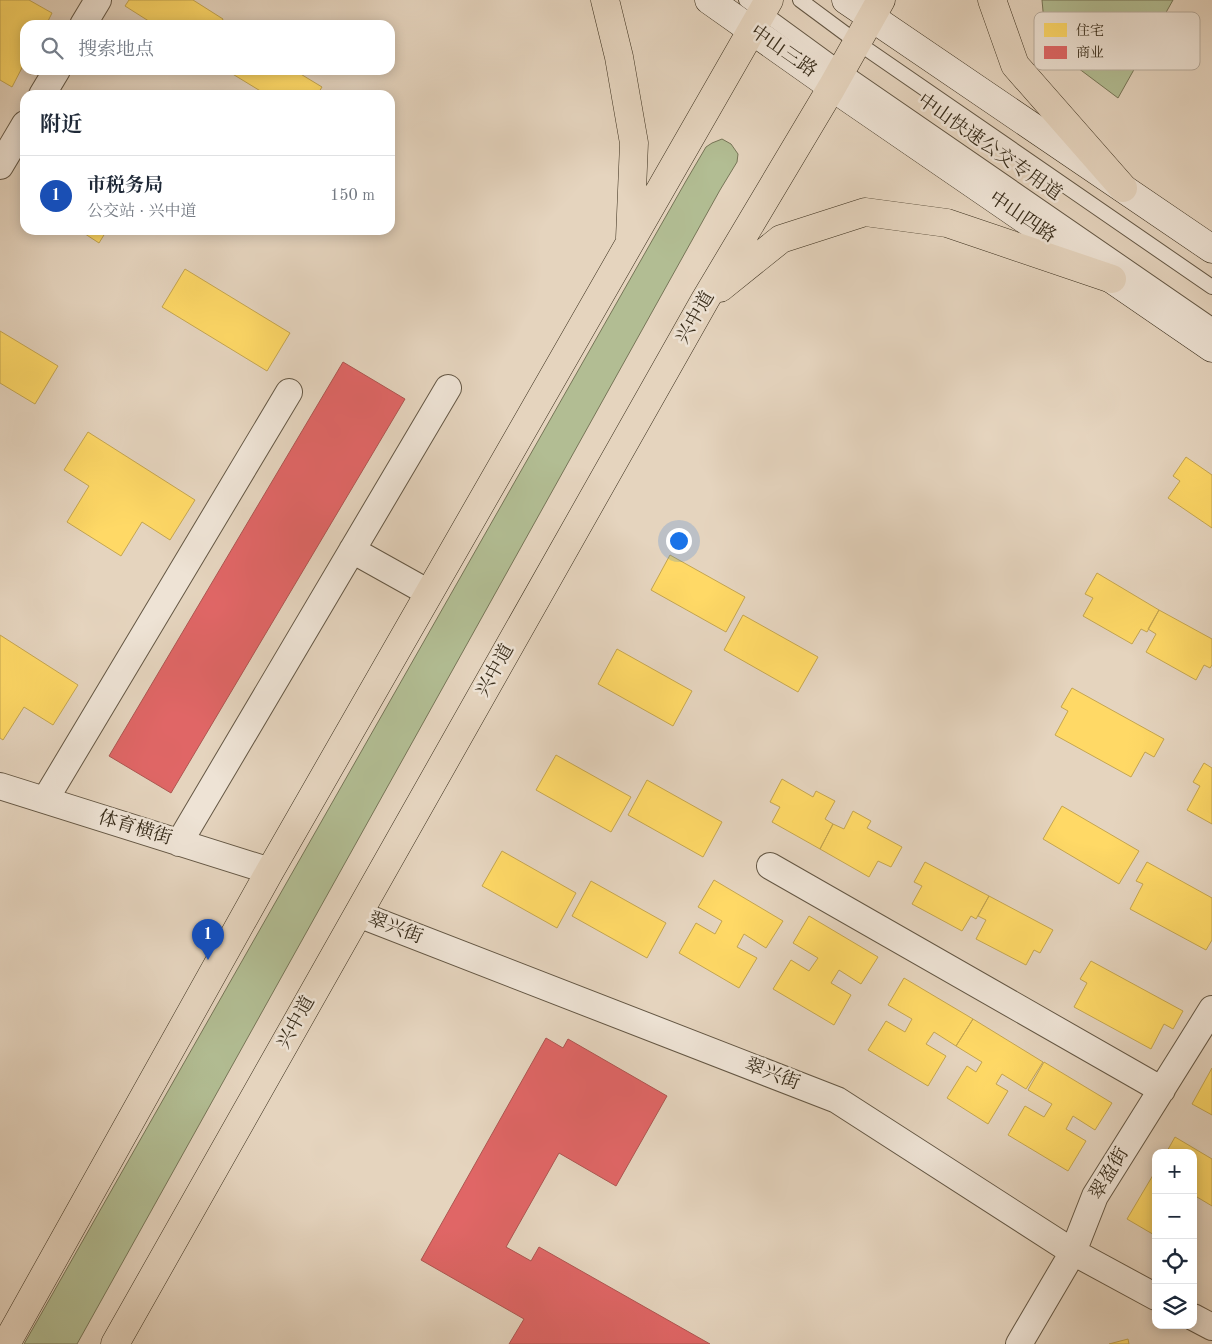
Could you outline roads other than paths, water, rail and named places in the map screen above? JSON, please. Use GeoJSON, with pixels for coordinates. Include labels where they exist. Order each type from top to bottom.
{"type":"FeatureCollection","features":[{"type":"Feature","properties":{"kind":"main road"},"geometry":{"type":"LineString","coordinates":[[605,0],[619,58],[634,143],[630,241]]}},
{"type":"Feature","properties":{"kind":"main road","name":"中山三路"},"geometry":{"type":"LineString","coordinates":[[708,0],[758,10],[837,79]]}},
{"type":"Feature","properties":{"kind":"main road"},"geometry":{"type":"LineString","coordinates":[[846,0],[877,9],[1123,188],[1212,249]]}},
{"type":"Feature","properties":{"kind":"main road"},"geometry":{"type":"LineString","coordinates":[[992,0],[1015,65],[1123,188]]}},
{"type":"Feature","properties":{"kind":"main road","name":"兴中道"},"geometry":{"type":"LineString","coordinates":[[115,1344],[706,300],[877,9]]}},
{"type":"Feature","properties":{"kind":"main road"},"geometry":{"type":"LineString","coordinates":[[6,1344],[270,871],[630,241],[758,10]]}},
{"type":"Feature","properties":{"kind":"main road","name":"中山四路"},"geometry":{"type":"LineString","coordinates":[[837,79],[1112,280],[1212,348]]}},
{"type":"Feature","properties":{"kind":"main road"},"geometry":{"type":"LineString","coordinates":[[706,300],[782,239],[865,212],[947,223],[1112,280]]}},
{"type":"Feature","properties":{"kind":"street"},"geometry":{"type":"LineString","coordinates":[[86,20],[98,0]]}},
{"type":"Feature","properties":{"kind":"street"},"geometry":{"type":"LineString","coordinates":[[45,90],[54,75]]}},
{"type":"Feature","properties":{"kind":"street"},"geometry":{"type":"LineString","coordinates":[[0,166],[20,132]]}},
{"type":"Feature","properties":{"kind":"street"},"geometry":{"type":"LineString","coordinates":[[179,843],[448,388]]}},
{"type":"Feature","properties":{"kind":"street"},"geometry":{"type":"LineString","coordinates":[[44,800],[289,392]]}},
{"type":"Feature","properties":{"kind":"street"},"geometry":{"type":"LineString","coordinates":[[352,550],[429,593]]}},
{"type":"Feature","properties":{"kind":"street","name":"体育横街"},"geometry":{"type":"LineString","coordinates":[[0,786],[270,871]]}},
{"type":"Feature","properties":{"kind":"street"},"geometry":{"type":"LineString","coordinates":[[770,866],[1162,1090]]}},
{"type":"Feature","properties":{"kind":"street","name":"翠兴街"},"geometry":{"type":"LineString","coordinates":[[358,914],[837,1100],[1073,1252],[1152,1295]]}},
{"type":"Feature","properties":{"kind":"street","name":"翠盈街"},"geometry":{"type":"LineString","coordinates":[[1019,1344],[1073,1252],[1095,1196],[1212,1009]]}},
{"type":"Feature","properties":{"kind":"street"},"geometry":{"type":"LineString","coordinates":[[1197,1319],[1212,1327]]}},
{"type":"Feature","properties":{"kind":"lane","name":"中山快速公交专用道"},"geometry":{"type":"LineString","coordinates":[[800,0],[858,43],[1212,287]]}},
{"type":"Feature","properties":{"kind":"lane","name":"中山快速公交专用道"},"geometry":{"type":"LineString","coordinates":[[837,79],[1212,325]]}},
{"type":"Feature","properties":{"kind":"place","name":"市税务局"},"geometry":{"type":"Point","coordinates":[208,960]}}]}
